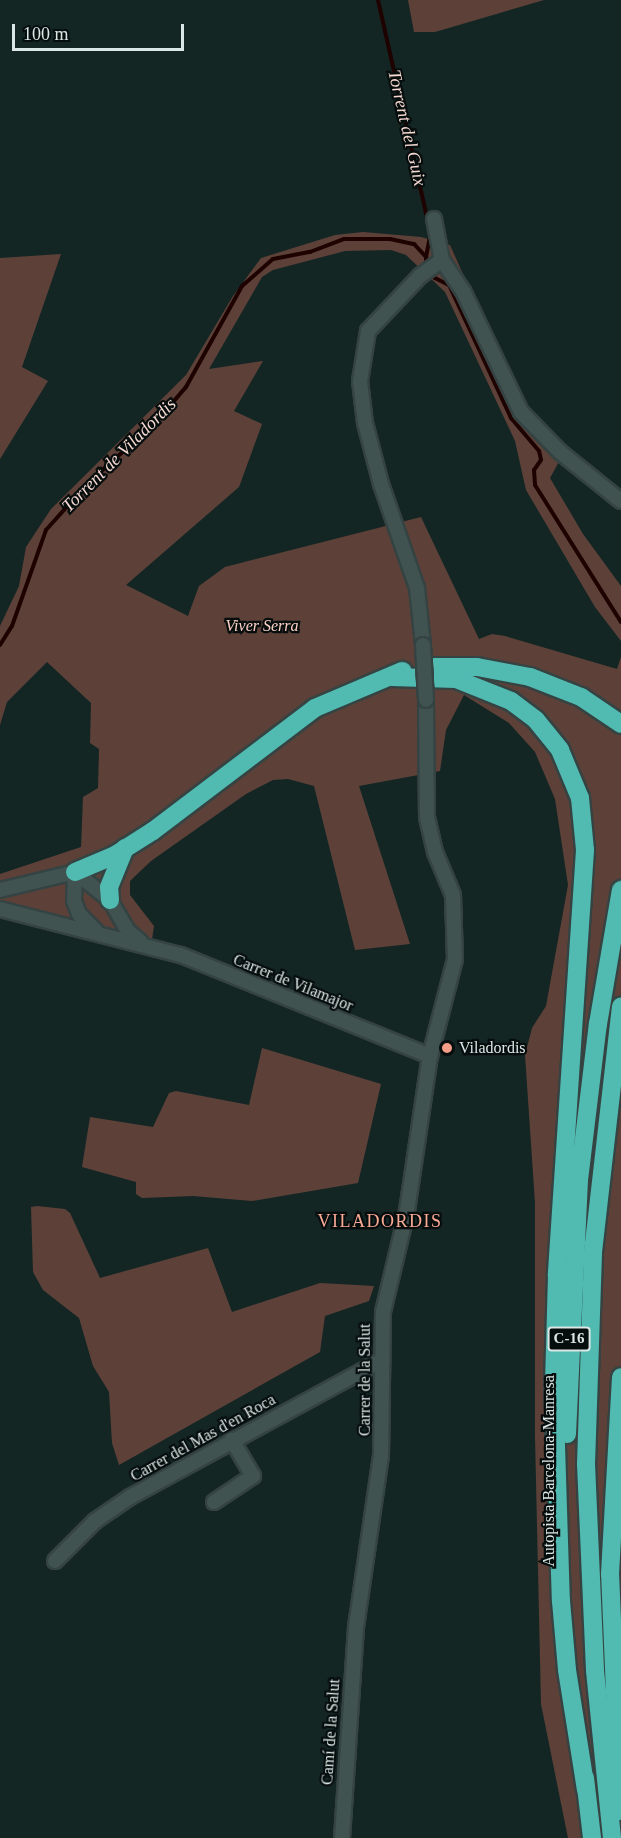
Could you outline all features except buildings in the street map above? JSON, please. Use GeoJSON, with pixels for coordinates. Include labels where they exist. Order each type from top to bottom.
{"type":"FeatureCollection","features":[{"type":"Feature","properties":{"kind":"highway"},"geometry":{"type":"LineString","coordinates":[[75,872],[125,848],[300,718],[347,692],[418,668],[477,667],[505,670],[581,697],[621,724]]}},
{"type":"Feature","properties":{"kind":"highway"},"geometry":{"type":"LineString","coordinates":[[392,677],[477,684],[511,700],[536,720],[567,765],[583,816],[585,850],[556,1275],[554,1382],[563,1624],[586,1790]]}},
{"type":"Feature","properties":{"kind":"highway"},"geometry":{"type":"LineString","coordinates":[[110,900],[109,887],[125,848]]}},
{"type":"Feature","properties":{"kind":"highway","name":"Autopista Barcelona-Manresa"},"geometry":{"type":"LineString","coordinates":[[592,1838],[586,1790],[568,1563],[567,1364],[590,1081],[621,890]]}},
{"type":"Feature","properties":{"kind":"highway","name":"C-16"},"geometry":{"type":"LineString","coordinates":[[612,1838],[595,1670],[586,1464],[593,1252],[621,1007]]}},
{"type":"Feature","properties":{"kind":"highway"},"geometry":{"type":"LineString","coordinates":[[621,1377],[610,1574],[621,1822]]}},
{"type":"Feature","properties":{"kind":"street"},"geometry":{"type":"LineString","coordinates":[[434,219],[437,262],[463,291],[520,412],[560,452],[621,501]]}},
{"type":"Feature","properties":{"kind":"street","name":"Carrer de la Salut"},"geometry":{"type":"LineString","coordinates":[[356,1627],[381,1456],[380,1361],[383,1312],[407,1211],[430,1056],[455,959],[453,895],[435,852],[427,817],[426,700],[417,588],[381,484],[365,423],[360,381],[368,332],[420,276],[437,262]]}},
{"type":"Feature","properties":{"kind":"street"},"geometry":{"type":"LineString","coordinates":[[0,890],[75,872]]}},
{"type":"Feature","properties":{"kind":"street"},"geometry":{"type":"LineString","coordinates":[[75,872],[110,900],[128,931],[142,942]]}},
{"type":"Feature","properties":{"kind":"street"},"geometry":{"type":"LineString","coordinates":[[75,872],[74,901],[79,914],[96,932]]}},
{"type":"Feature","properties":{"kind":"street","name":"Carrer de Vilamajor"},"geometry":{"type":"LineString","coordinates":[[0,909],[142,942],[430,1056]]}},
{"type":"Feature","properties":{"kind":"street","name":"Carrer del Mas d'en Roca"},"geometry":{"type":"LineString","coordinates":[[55,1561],[95,1521],[232,1440],[380,1361]]}},
{"type":"Feature","properties":{"kind":"street"},"geometry":{"type":"LineString","coordinates":[[214,1502],[253,1476],[232,1440]]}},
{"type":"Feature","properties":{"kind":"street","name":"Camí de la Salut"},"geometry":{"type":"LineString","coordinates":[[342,1838],[356,1627]]}},
{"type":"Feature","properties":{"kind":"green space"},"geometry":{"type":"Polygon","coordinates":[[[408,0],[544,0],[435,32],[414,32],[408,0]]]}},
{"type":"Feature","properties":{"kind":"green space","name":"Viver Serra"},"geometry":{"type":"Polygon","coordinates":[[[363,232],[421,237],[450,245],[524,411],[567,447],[550,478],[583,534],[621,586],[621,641],[595,607],[526,490],[515,441],[445,292],[406,255],[391,250],[345,251],[273,270],[262,277],[209,369],[263,361],[234,411],[262,424],[239,487],[126,585],[188,616],[199,586],[225,567],[421,517],[479,639],[492,634],[505,636],[617,669],[621,657],[621,1838],[568,1838],[541,1704],[535,1436],[535,1203],[525,1055],[532,1028],[546,1006],[568,885],[555,799],[535,752],[509,723],[464,695],[446,730],[440,771],[359,786],[410,944],[355,950],[314,786],[288,779],[273,780],[246,794],[151,861],[130,881],[130,895],[154,926],[150,953],[0,914],[0,874],[81,847],[83,797],[98,788],[99,749],[90,743],[91,703],[47,662],[7,702],[0,725],[0,626],[19,586],[26,547],[51,509],[186,375],[233,296],[261,258],[335,235],[363,232]]]}},
{"type":"Feature","properties":{"kind":"green space"},"geometry":{"type":"Polygon","coordinates":[[[61,254],[22,367],[48,381],[0,459],[0,258],[61,254]]]}},
{"type":"Feature","properties":{"kind":"green space"},"geometry":{"type":"Polygon","coordinates":[[[262,1048],[381,1084],[358,1183],[252,1201],[193,1196],[142,1198],[136,1194],[136,1182],[82,1167],[90,1117],[153,1127],[169,1093],[176,1091],[249,1105],[262,1048]]]}},
{"type":"Feature","properties":{"kind":"green space"},"geometry":{"type":"Polygon","coordinates":[[[31,1207],[65,1209],[70,1213],[100,1278],[208,1248],[232,1312],[320,1283],[374,1286],[369,1301],[325,1316],[320,1352],[119,1465],[112,1443],[109,1392],[93,1366],[79,1318],[43,1290],[33,1272],[31,1207]]]}},
{"type":"Feature","properties":{"kind":"waterway","name":"Torrent del Guix"},"geometry":{"type":"LineString","coordinates":[[378,0],[428,221]]}},
{"type":"Feature","properties":{"kind":"waterway","name":"Torrent del Guix"},"geometry":{"type":"LineString","coordinates":[[426,257],[431,232]]}},
{"type":"Feature","properties":{"kind":"waterway","name":"Torrent de Viladordis"},"geometry":{"type":"LineString","coordinates":[[0,645],[12,626],[46,530],[89,482],[155,423],[186,387],[242,286],[273,259],[310,252],[344,239],[390,239],[414,244],[426,257],[426,267],[435,278],[449,285],[511,418],[539,451],[541,460],[534,470],[535,485],[621,622]]}},
{"type":"Feature","properties":{"kind":"place","name":"Viladordis"},"geometry":{"type":"Point","coordinates":[447,1048]}},
{"type":"Feature","properties":{"kind":"district","name":"VILADORDIS"},"geometry":{"type":"Point","coordinates":[380,1221]}}]}
